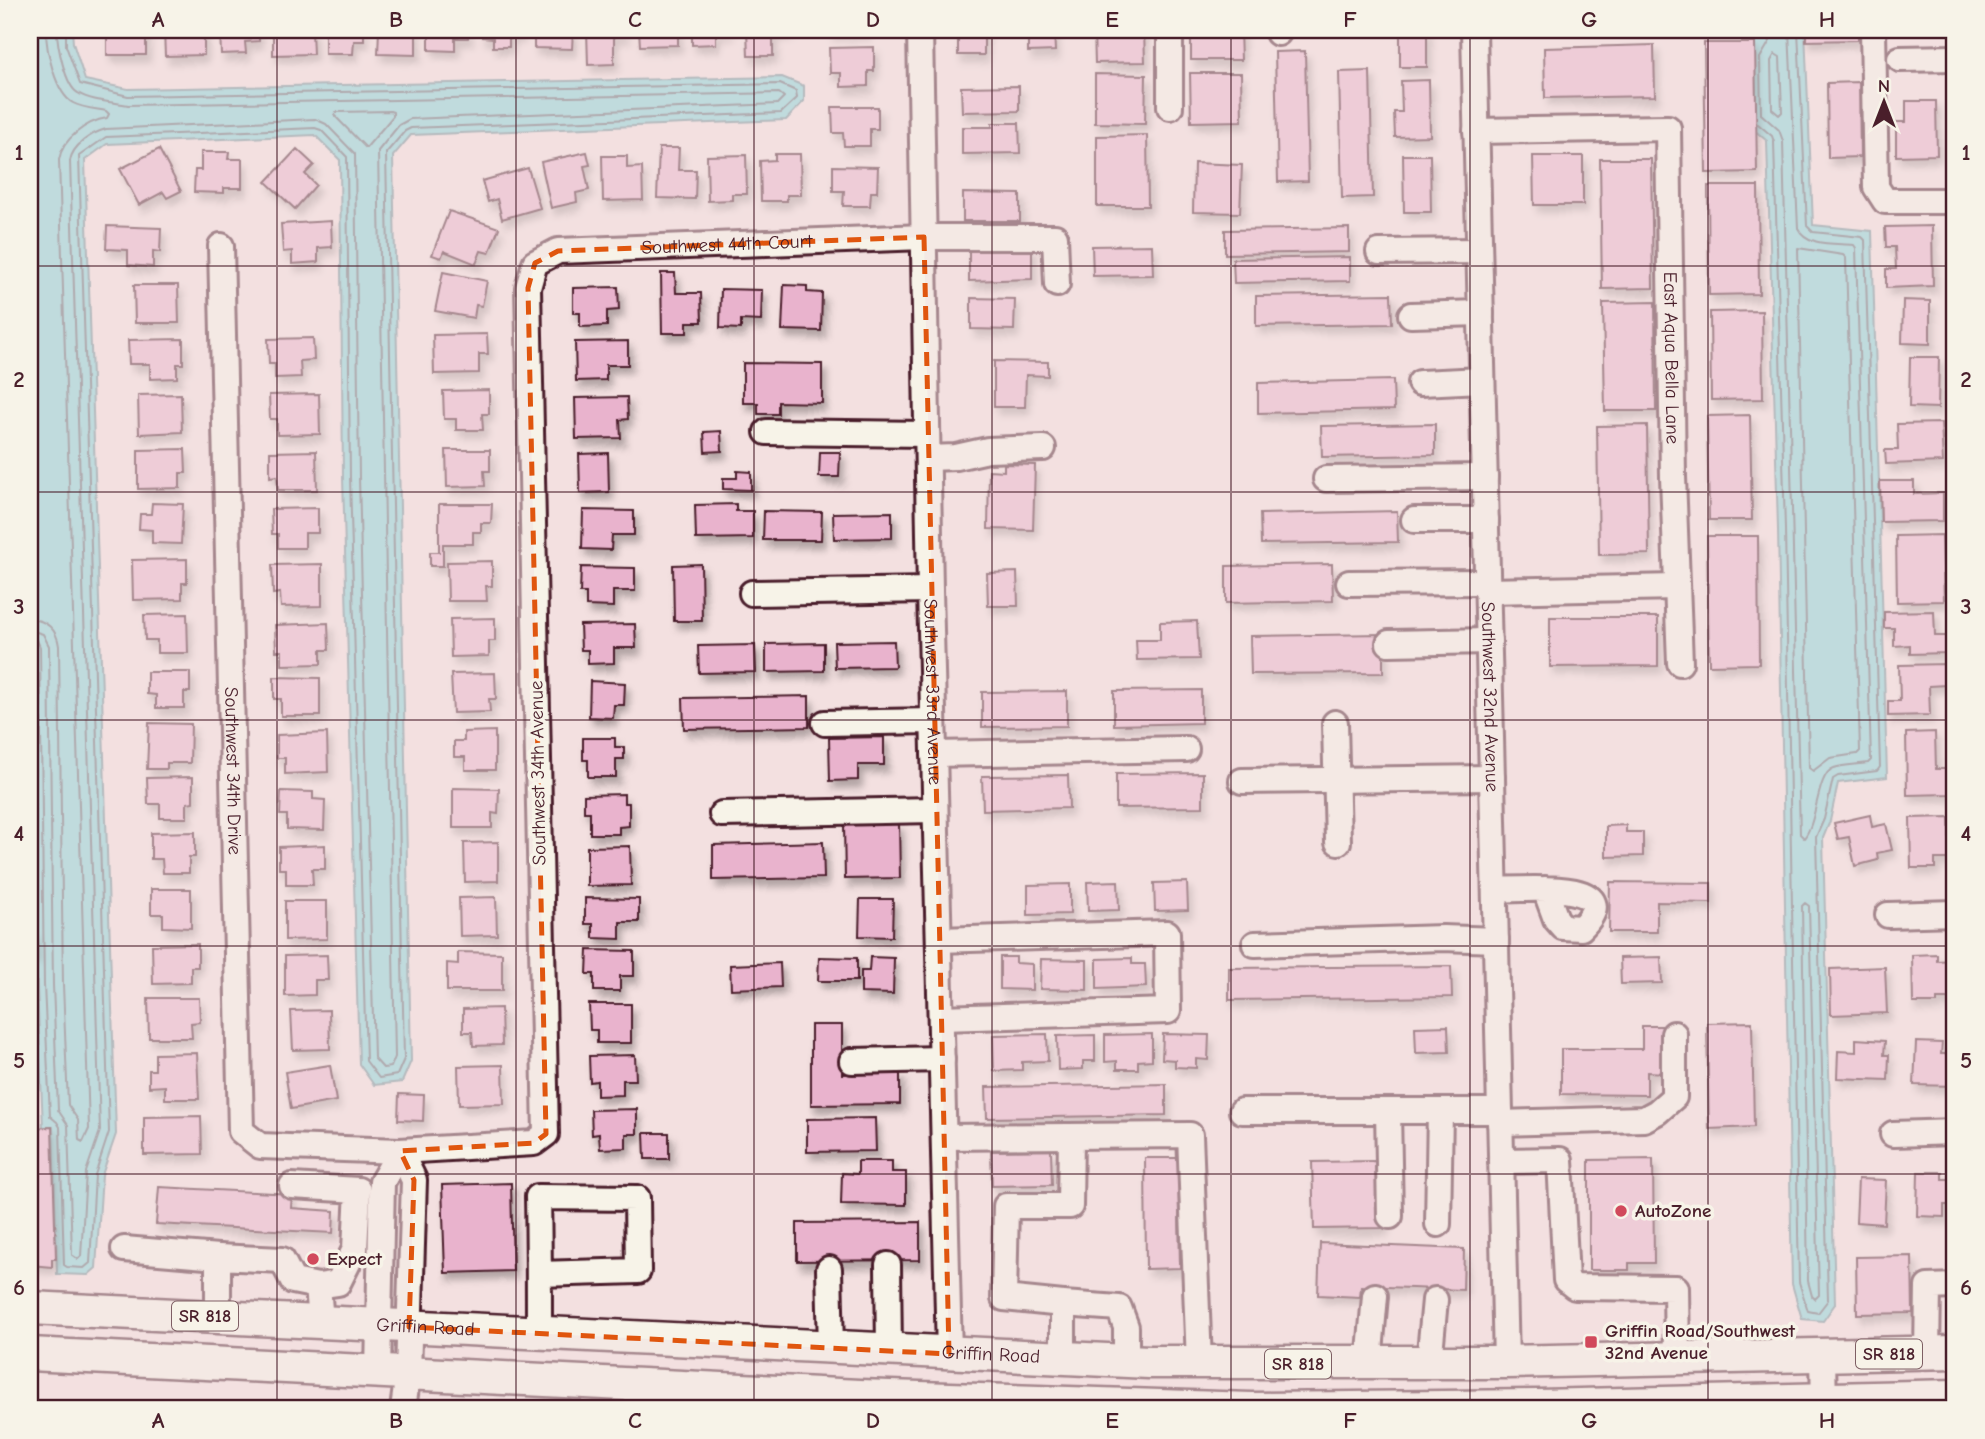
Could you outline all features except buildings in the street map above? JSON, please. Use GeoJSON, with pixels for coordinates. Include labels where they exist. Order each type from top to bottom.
{"type":"FeatureCollection","features":[{"type":"Feature","properties":{"kind":"main road","name":"Griffin Road"},"geometry":{"type":"LineString","coordinates":[[30,1308],[1126,1362],[1429,1363],[1941,1353]]}},
{"type":"Feature","properties":{"kind":"main road","name":"SR 818"},"geometry":{"type":"LineString","coordinates":[[30,1354],[393,1372],[859,1403],[967,1399],[1285,1409],[1824,1404],[1955,1396]]}},
{"type":"Feature","properties":{"kind":"main road"},"geometry":{"type":"LineString","coordinates":[[859,1403],[934,1373],[949,1354]]}},
{"type":"Feature","properties":{"kind":"main road"},"geometry":{"type":"LineString","coordinates":[[967,1399],[976,1382],[990,1374],[1055,1359]]}},
{"type":"Feature","properties":{"kind":"main road"},"geometry":{"type":"LineString","coordinates":[[1397,1407],[1471,1391],[1506,1362]]}},
{"type":"Feature","properties":{"kind":"street","name":"Southwest 33rd Avenue"},"geometry":{"type":"LineString","coordinates":[[920,30],[930,590],[949,1354]]}},
{"type":"Feature","properties":{"kind":"street"},"geometry":{"type":"LineString","coordinates":[[1170,30],[1170,107]]}},
{"type":"Feature","properties":{"kind":"street","name":"Southwest 32nd Avenue"},"geometry":{"type":"LineString","coordinates":[[1474,30],[1506,1362]]}},
{"type":"Feature","properties":{"kind":"street"},"geometry":{"type":"LineString","coordinates":[[1873,30],[1876,187],[1885,201],[1955,201]]}},
{"type":"Feature","properties":{"kind":"street"},"geometry":{"type":"LineString","coordinates":[[1900,59],[1955,58]]}},
{"type":"Feature","properties":{"kind":"street","name":"East Aqua Bella Lane"},"geometry":{"type":"LineString","coordinates":[[1476,131],[1668,128],[1676,587],[1680,663]]}},
{"type":"Feature","properties":{"kind":"street","name":"Southwest 44th Court"},"geometry":{"type":"LineString","coordinates":[[535,263],[558,251],[924,237],[1055,237],[1057,284]]}},
{"type":"Feature","properties":{"kind":"street","name":"Southwest 34th Drive"},"geometry":{"type":"LineString","coordinates":[[221,246],[241,1131],[260,1146],[400,1151]]}},
{"type":"Feature","properties":{"kind":"street"},"geometry":{"type":"LineString","coordinates":[[1379,252],[1479,251]]}},
{"type":"Feature","properties":{"kind":"street","name":"Southwest 34th Avenue"},"geometry":{"type":"LineString","coordinates":[[400,1151],[534,1143],[546,1134],[528,288],[535,263]]}},
{"type":"Feature","properties":{"kind":"street"},"geometry":{"type":"LineString","coordinates":[[1411,315],[1481,313]]}},
{"type":"Feature","properties":{"kind":"street"},"geometry":{"type":"LineString","coordinates":[[1420,383],[1482,380]]}},
{"type":"Feature","properties":{"kind":"street"},"geometry":{"type":"LineString","coordinates":[[767,432],[927,446],[956,457],[988,450],[1043,448]]}},
{"type":"Feature","properties":{"kind":"street"},"geometry":{"type":"LineString","coordinates":[[1326,480],[1485,477]]}},
{"type":"Feature","properties":{"kind":"street"},"geometry":{"type":"LineString","coordinates":[[1415,520],[1486,520]]}},
{"type":"Feature","properties":{"kind":"street"},"geometry":{"type":"LineString","coordinates":[[1349,583],[1676,587]]}},
{"type":"Feature","properties":{"kind":"street"},"geometry":{"type":"LineString","coordinates":[[752,593],[930,590]]}},
{"type":"Feature","properties":{"kind":"street"},"geometry":{"type":"LineString","coordinates":[[1389,643],[1489,641]]}},
{"type":"Feature","properties":{"kind":"street"},"geometry":{"type":"LineString","coordinates":[[825,723],[933,721]]}},
{"type":"Feature","properties":{"kind":"street"},"geometry":{"type":"LineString","coordinates":[[1335,723],[1338,842]]}},
{"type":"Feature","properties":{"kind":"street"},"geometry":{"type":"LineString","coordinates":[[934,754],[1186,749]]}},
{"type":"Feature","properties":{"kind":"street"},"geometry":{"type":"LineString","coordinates":[[1242,781],[1492,778]]}},
{"type":"Feature","properties":{"kind":"street"},"geometry":{"type":"LineString","coordinates":[[722,814],[935,810]]}},
{"type":"Feature","properties":{"kind":"street"},"geometry":{"type":"LineString","coordinates":[[1495,890],[1545,889]]}},
{"type":"Feature","properties":{"kind":"street"},"geometry":{"type":"LineString","coordinates":[[1888,915],[1955,914]]}},
{"type":"Feature","properties":{"kind":"street"},"geometry":{"type":"LineString","coordinates":[[939,940],[1167,933],[1168,1011],[941,1018]]}},
{"type":"Feature","properties":{"kind":"street"},"geometry":{"type":"LineString","coordinates":[[1255,944],[1443,938],[1496,940]]}},
{"type":"Feature","properties":{"kind":"street"},"geometry":{"type":"LineString","coordinates":[[1242,1111],[1440,1111],[1500,1117],[1644,1119],[1675,1097],[1674,1034]]}},
{"type":"Feature","properties":{"kind":"street"},"geometry":{"type":"LineString","coordinates":[[852,1061],[942,1059]]}},
{"type":"Feature","properties":{"kind":"street"},"geometry":{"type":"LineString","coordinates":[[1388,1111],[1390,1216]]}},
{"type":"Feature","properties":{"kind":"street"},"geometry":{"type":"LineString","coordinates":[[1438,1224],[1440,1111]]}},
{"type":"Feature","properties":{"kind":"street"},"geometry":{"type":"LineString","coordinates":[[1893,1134],[1955,1132]]}},
{"type":"Feature","properties":{"kind":"street"},"geometry":{"type":"LineString","coordinates":[[944,1137],[1190,1135],[1199,1363]]}},
{"type":"Feature","properties":{"kind":"street"},"geometry":{"type":"LineString","coordinates":[[1071,1136],[1070,1206],[1006,1206],[1004,1298],[1119,1308],[1126,1326],[1126,1362]]}},
{"type":"Feature","properties":{"kind":"street"},"geometry":{"type":"LineString","coordinates":[[400,1151],[382,1182],[382,1251],[394,1326],[393,1372],[403,1409]]}},
{"type":"Feature","properties":{"kind":"street"},"geometry":{"type":"LineString","coordinates":[[394,1326],[411,1252],[414,1180],[400,1151]]}},
{"type":"Feature","properties":{"kind":"street"},"geometry":{"type":"LineString","coordinates":[[1501,1161],[1560,1160],[1566,1280],[1575,1287],[1676,1288],[1677,1359]]}},
{"type":"Feature","properties":{"kind":"street"},"geometry":{"type":"LineString","coordinates":[[124,1249],[218,1258],[282,1260],[293,1281],[318,1286],[338,1283],[355,1249],[358,1190],[292,1186]]}},
{"type":"Feature","properties":{"kind":"street"},"geometry":{"type":"LineString","coordinates":[[539,1274],[638,1271],[637,1198],[538,1197],[539,1333]]}},
{"type":"Feature","properties":{"kind":"street"},"geometry":{"type":"LineString","coordinates":[[355,1249],[411,1252]]}},
{"type":"Feature","properties":{"kind":"street"},"geometry":{"type":"LineString","coordinates":[[218,1258],[218,1317]]}},
{"type":"Feature","properties":{"kind":"street"},"geometry":{"type":"LineString","coordinates":[[888,1265],[889,1351]]}},
{"type":"Feature","properties":{"kind":"street"},"geometry":{"type":"LineString","coordinates":[[829,1269],[831,1348]]}},
{"type":"Feature","properties":{"kind":"street"},"geometry":{"type":"LineString","coordinates":[[318,1286],[321,1322]]}},
{"type":"Feature","properties":{"kind":"street"},"geometry":{"type":"LineString","coordinates":[[1941,1353],[1928,1287],[1955,1286]]}},
{"type":"Feature","properties":{"kind":"street"},"geometry":{"type":"LineString","coordinates":[[1369,1363],[1375,1296]]}},
{"type":"Feature","properties":{"kind":"street"},"geometry":{"type":"LineString","coordinates":[[1429,1363],[1434,1300]]}},
{"type":"Feature","properties":{"kind":"street"},"geometry":{"type":"LineString","coordinates":[[1055,1359],[1063,1304]]}},
{"type":"Feature","properties":{"kind":"street"},"geometry":{"type":"LineString","coordinates":[[1823,1355],[1824,1404]]}},
{"type":"Feature","properties":{"kind":"highlighted area"},"geometry":{"type":"Polygon","coordinates":[[[924,237],[949,1354],[409,1327],[414,1180],[400,1151],[534,1143],[546,1134],[528,288],[535,263],[558,251],[924,237]]]}},
{"type":"Feature","properties":{"kind":"water"},"geometry":{"type":"Polygon","coordinates":[[[30,30],[72,30],[73,43],[85,80],[128,89],[782,77],[804,86],[804,101],[786,120],[411,135],[393,156],[411,1061],[402,1082],[374,1085],[359,1064],[343,477],[340,160],[315,135],[107,144],[85,160],[116,1134],[102,1175],[96,1268],[88,1275],[57,1274],[53,1127],[43,1127],[37,986],[30,358],[30,30]]]}},
{"type":"Feature","properties":{"kind":"water"},"geometry":{"type":"Polygon","coordinates":[[[1755,30],[1805,30],[1813,225],[1872,231],[1887,777],[1838,783],[1830,821],[1823,838],[1835,1304],[1823,1321],[1802,1319],[1792,1284],[1778,529],[1767,141],[1746,123],[1744,53],[1755,36],[1755,30]]]}},
{"type":"Feature","properties":{"kind":"place","name":"AutoZone"},"geometry":{"type":"Point","coordinates":[1621,1211]}},
{"type":"Feature","properties":{"kind":"place","name":"Expect"},"geometry":{"type":"Point","coordinates":[313,1259]}},
{"type":"Feature","properties":{"kind":"place","name":"Griffin Road/Southwest 32nd Avenue"},"geometry":{"type":"Point","coordinates":[1591,1342]}}]}
